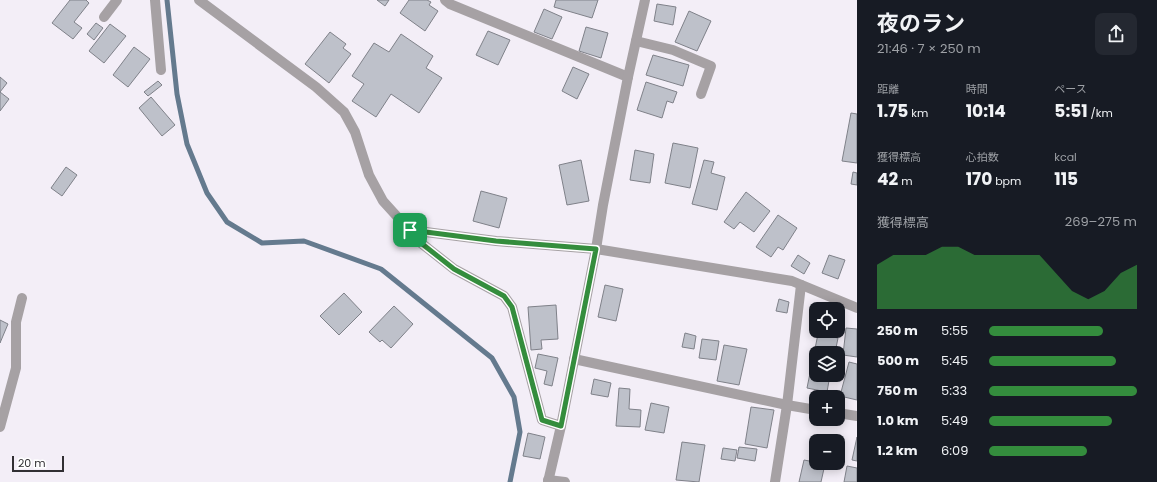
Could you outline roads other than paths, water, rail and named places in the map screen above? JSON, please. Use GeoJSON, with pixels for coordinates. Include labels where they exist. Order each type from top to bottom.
{"type":"FeatureCollection","features":[{"type":"Feature","properties":{"kind":"street"},"geometry":{"type":"LineString","coordinates":[[104,17],[117,0]]}},
{"type":"Feature","properties":{"kind":"street"},"geometry":{"type":"LineString","coordinates":[[155,0],[161,70]]}},
{"type":"Feature","properties":{"kind":"street"},"geometry":{"type":"LineString","coordinates":[[199,0],[316,87],[344,112],[355,132],[369,175],[384,201],[421,243],[454,269],[504,296],[512,307],[542,420],[561,426]]}},
{"type":"Feature","properties":{"kind":"street"},"geometry":{"type":"LineString","coordinates":[[445,0],[450,4],[628,77]]}},
{"type":"Feature","properties":{"kind":"street"},"geometry":{"type":"LineString","coordinates":[[565,482],[548,481],[561,426],[628,77],[645,0]]}},
{"type":"Feature","properties":{"kind":"street"},"geometry":{"type":"LineString","coordinates":[[636,41],[673,50],[711,66],[701,94]]}},
{"type":"Feature","properties":{"kind":"street"},"geometry":{"type":"LineString","coordinates":[[410,230],[496,241],[596,249],[792,281],[857,308]]}},
{"type":"Feature","properties":{"kind":"street"},"geometry":{"type":"LineString","coordinates":[[775,482],[787,405],[801,285]]}},
{"type":"Feature","properties":{"kind":"street"},"geometry":{"type":"LineString","coordinates":[[0,427],[16,368],[16,322],[22,298]]}},
{"type":"Feature","properties":{"kind":"street"},"geometry":{"type":"LineString","coordinates":[[574,359],[809,409]]}},
{"type":"Feature","properties":{"kind":"street"},"geometry":{"type":"LineString","coordinates":[[845,414],[857,416]]}},
{"type":"Feature","properties":{"kind":"waterway"},"geometry":{"type":"LineString","coordinates":[[167,0],[177,94],[187,144],[207,193],[227,222],[262,243],[304,241],[381,269],[492,358],[514,397],[520,432],[510,482]]}}]}
